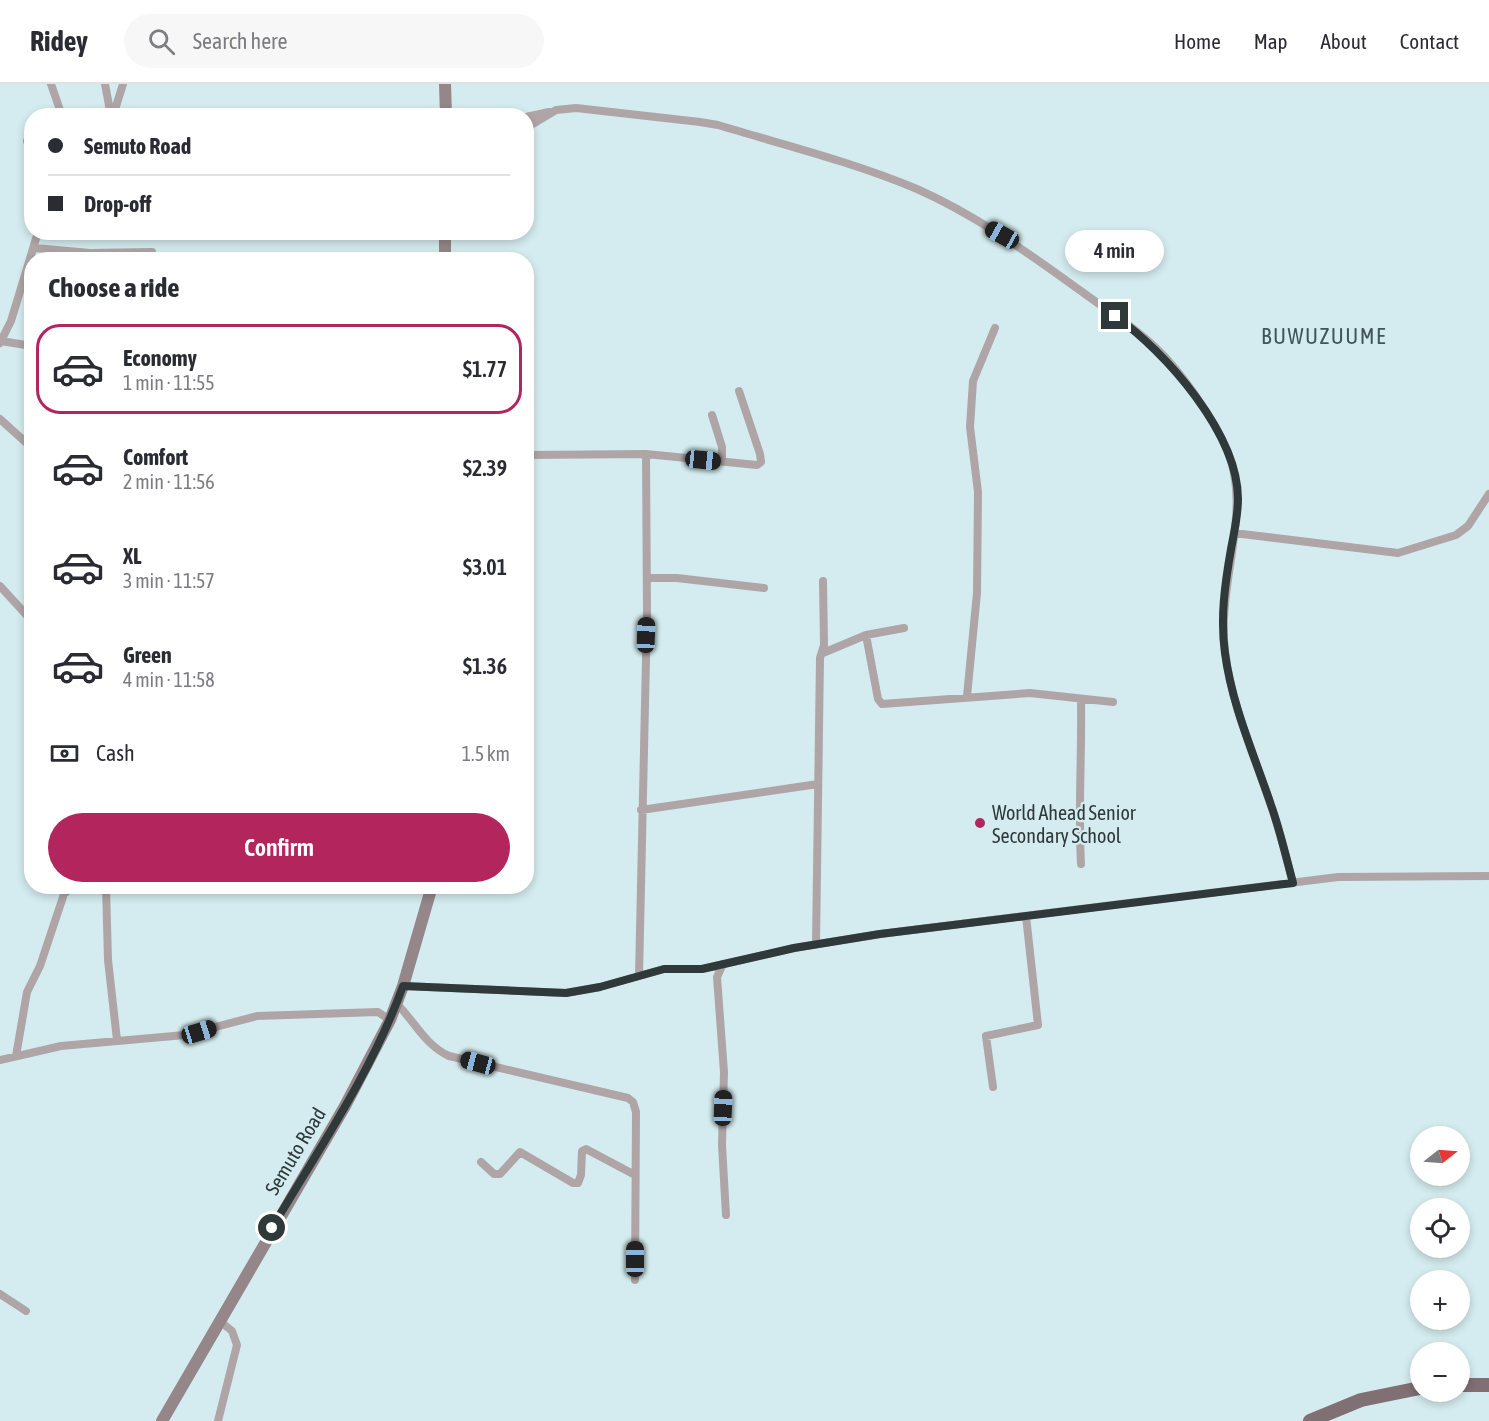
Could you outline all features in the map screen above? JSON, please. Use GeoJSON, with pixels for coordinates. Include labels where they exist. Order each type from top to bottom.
{"type":"FeatureCollection","features":[{"type":"Feature","properties":{"kind":"main road"},"geometry":{"type":"LineString","coordinates":[[445,84],[446,108]]}},
{"type":"Feature","properties":{"kind":"main road","name":"Semuto Road"},"geometry":{"type":"LineString","coordinates":[[162,1421],[221,1322],[260,1247],[345,1106],[390,1020],[403,986],[430,894]]}},
{"type":"Feature","properties":{"kind":"main road"},"geometry":{"type":"LineString","coordinates":[[1470,1385],[1489,1385]]}},
{"type":"Feature","properties":{"kind":"main road"},"geometry":{"type":"LineString","coordinates":[[1310,1421],[1361,1400],[1410,1390]]}},
{"type":"Feature","properties":{"kind":"street"},"geometry":{"type":"LineString","coordinates":[[51,84],[59,108]]}},
{"type":"Feature","properties":{"kind":"street"},"geometry":{"type":"LineString","coordinates":[[105,84],[110,108]]}},
{"type":"Feature","properties":{"kind":"street"},"geometry":{"type":"LineString","coordinates":[[115,108],[123,84]]}},
{"type":"Feature","properties":{"kind":"street"},"geometry":{"type":"LineString","coordinates":[[534,115],[576,108],[718,125],[877,173],[951,206],[1002,235],[1134,329],[1165,357],[1206,415],[1231,460],[1238,498],[1224,606],[1225,653],[1245,737],[1276,819],[1293,883]]}},
{"type":"Feature","properties":{"kind":"street"},"geometry":{"type":"LineString","coordinates":[[534,123],[556,110]]}},
{"type":"Feature","properties":{"kind":"street"},"geometry":{"type":"LineString","coordinates":[[34,252],[36,240]]}},
{"type":"Feature","properties":{"kind":"street"},"geometry":{"type":"LineString","coordinates":[[35,248],[72,252]]}},
{"type":"Feature","properties":{"kind":"street"},"geometry":{"type":"LineString","coordinates":[[24,281],[11,321],[1,342],[24,345]]}},
{"type":"Feature","properties":{"kind":"street"},"geometry":{"type":"LineString","coordinates":[[967,696],[977,592],[978,492],[970,427],[974,381],[995,328]]}},
{"type":"Feature","properties":{"kind":"street"},"geometry":{"type":"LineString","coordinates":[[534,455],[646,454],[752,466],[761,462],[739,392]]}},
{"type":"Feature","properties":{"kind":"street"},"geometry":{"type":"LineString","coordinates":[[712,415],[722,447],[722,462]]}},
{"type":"Feature","properties":{"kind":"street"},"geometry":{"type":"LineString","coordinates":[[0,419],[24,441]]}},
{"type":"Feature","properties":{"kind":"street"},"geometry":{"type":"LineString","coordinates":[[639,976],[647,578],[646,454]]}},
{"type":"Feature","properties":{"kind":"street"},"geometry":{"type":"LineString","coordinates":[[1233,533],[1398,553],[1456,535],[1468,526],[1489,494]]}},
{"type":"Feature","properties":{"kind":"street"},"geometry":{"type":"LineString","coordinates":[[647,578],[677,578],[764,588]]}},
{"type":"Feature","properties":{"kind":"street"},"geometry":{"type":"LineString","coordinates":[[823,580],[824,652]]}},
{"type":"Feature","properties":{"kind":"street"},"geometry":{"type":"LineString","coordinates":[[0,586],[24,612]]}},
{"type":"Feature","properties":{"kind":"street"},"geometry":{"type":"LineString","coordinates":[[816,944],[820,658],[824,652],[866,635],[904,628]]}},
{"type":"Feature","properties":{"kind":"street"},"geometry":{"type":"LineString","coordinates":[[866,635],[878,699],[882,704],[1030,693],[1113,702]]}},
{"type":"Feature","properties":{"kind":"street"},"geometry":{"type":"LineString","coordinates":[[1081,700],[1082,748],[1078,797],[1081,864]]}},
{"type":"Feature","properties":{"kind":"street"},"geometry":{"type":"LineString","coordinates":[[641,810],[818,784]]}},
{"type":"Feature","properties":{"kind":"street"},"geometry":{"type":"LineString","coordinates":[[403,986],[550,994],[584,991],[664,969],[689,970],[816,944],[1026,916],[1371,875],[1489,876]]}},
{"type":"Feature","properties":{"kind":"street"},"geometry":{"type":"LineString","coordinates":[[16,1056],[27,992],[40,966],[64,894]]}},
{"type":"Feature","properties":{"kind":"street"},"geometry":{"type":"LineString","coordinates":[[106,894],[108,960],[117,1040]]}},
{"type":"Feature","properties":{"kind":"street"},"geometry":{"type":"LineString","coordinates":[[993,1087],[986,1036],[1038,1025],[1026,916]]}},
{"type":"Feature","properties":{"kind":"street"},"geometry":{"type":"LineString","coordinates":[[723,964],[717,976],[724,1072],[722,1145],[726,1215]]}},
{"type":"Feature","properties":{"kind":"street"},"geometry":{"type":"LineString","coordinates":[[397,1004],[412,1019],[432,1046],[449,1056],[628,1098],[636,1107],[635,1280]]}},
{"type":"Feature","properties":{"kind":"street"},"geometry":{"type":"LineString","coordinates":[[0,1060],[54,1047],[185,1035],[257,1016],[378,1012],[390,1020]]}},
{"type":"Feature","properties":{"kind":"street"},"geometry":{"type":"LineString","coordinates":[[481,1162],[494,1174],[500,1174],[520,1152],[573,1183],[578,1183],[582,1175],[582,1151],[586,1149],[635,1175]]}},
{"type":"Feature","properties":{"kind":"street"},"geometry":{"type":"LineString","coordinates":[[0,1294],[26,1311]]}},
{"type":"Feature","properties":{"kind":"street"},"geometry":{"type":"LineString","coordinates":[[218,1421],[237,1345],[232,1331],[221,1322]]}},
{"type":"Feature","properties":{"kind":"place","name":"World Ahead Senior Secondary School"},"geometry":{"type":"Point","coordinates":[980,823]}},
{"type":"Feature","properties":{"kind":"district","name":"BUWUZUUME"},"geometry":{"type":"Point","coordinates":[1324,336]}},
{"type":"Feature","properties":{"kind":"route"},"geometry":{"type":"LineString","coordinates":[[272,1228],[345,1106],[390,1020],[403,986],[550,994],[584,991],[664,969],[702,969],[794,948],[880,934],[1293,883],[1276,819],[1245,737],[1225,653],[1223,624],[1226,577],[1238,509],[1237,488],[1231,460],[1206,415],[1165,357],[1134,329],[1115,316]]}}]}
